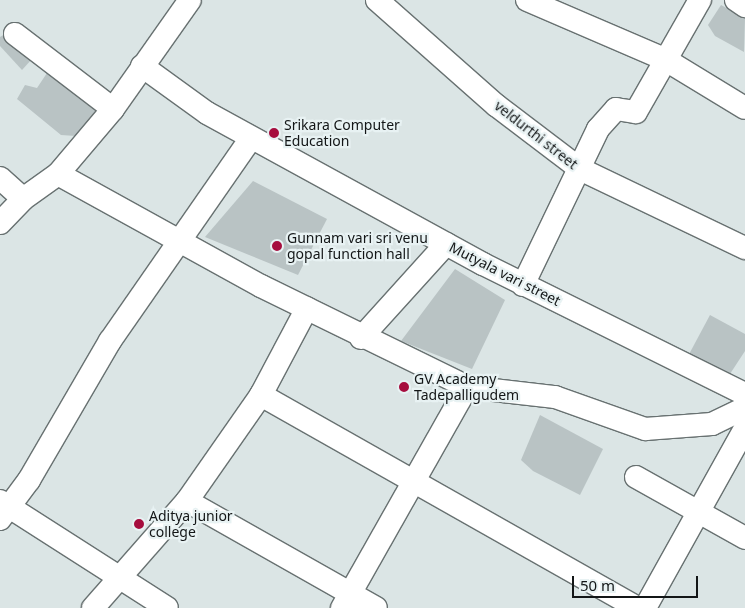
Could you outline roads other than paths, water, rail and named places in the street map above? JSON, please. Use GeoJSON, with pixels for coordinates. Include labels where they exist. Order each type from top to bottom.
{"type":"FeatureCollection","features":[{"type":"Feature","properties":{"kind":"street"},"geometry":{"type":"LineString","coordinates":[[0,223],[23,199],[58,174],[113,109],[190,0]]}},
{"type":"Feature","properties":{"kind":"street","name":"veldurthi street"},"geometry":{"type":"LineString","coordinates":[[377,0],[497,106],[580,169],[745,248]]}},
{"type":"Feature","properties":{"kind":"street"},"geometry":{"type":"LineString","coordinates":[[527,0],[666,60],[745,108]]}},
{"type":"Feature","properties":{"kind":"street"},"geometry":{"type":"LineString","coordinates":[[523,285],[598,129],[616,109],[636,112],[700,0]]}},
{"type":"Feature","properties":{"kind":"street"},"geometry":{"type":"LineString","coordinates":[[736,0],[745,6]]}},
{"type":"Feature","properties":{"kind":"street"},"geometry":{"type":"LineString","coordinates":[[15,34],[113,109]]}},
{"type":"Feature","properties":{"kind":"street","name":"Mutyala vari street"},"geometry":{"type":"LineString","coordinates":[[142,66],[207,113],[251,138],[523,285],[745,394]]}},
{"type":"Feature","properties":{"kind":"street"},"geometry":{"type":"LineString","coordinates":[[167,608],[3,509],[177,242],[251,138]]}},
{"type":"Feature","properties":{"kind":"street"},"geometry":{"type":"LineString","coordinates":[[58,174],[177,242],[361,338],[467,387],[555,397],[645,429],[712,424],[745,408]]}},
{"type":"Feature","properties":{"kind":"street"},"geometry":{"type":"LineString","coordinates":[[0,178],[23,199]]}},
{"type":"Feature","properties":{"kind":"street"},"geometry":{"type":"LineString","coordinates":[[361,338],[446,244]]}},
{"type":"Feature","properties":{"kind":"street"},"geometry":{"type":"LineString","coordinates":[[93,608],[121,580],[187,501],[261,395],[306,308]]}},
{"type":"Feature","properties":{"kind":"street"},"geometry":{"type":"LineString","coordinates":[[346,601],[414,484],[467,387]]}},
{"type":"Feature","properties":{"kind":"street"},"geometry":{"type":"LineString","coordinates":[[261,395],[414,484],[638,608]]}},
{"type":"Feature","properties":{"kind":"street"},"geometry":{"type":"LineString","coordinates":[[645,608],[743,436]]}},
{"type":"Feature","properties":{"kind":"street"},"geometry":{"type":"LineString","coordinates":[[636,477],[745,538]]}},
{"type":"Feature","properties":{"kind":"street"},"geometry":{"type":"LineString","coordinates":[[187,501],[346,601],[376,608]]}},
{"type":"Feature","properties":{"kind":"place","name":"Srikara Computer Education"},"geometry":{"type":"Point","coordinates":[274,133]}},
{"type":"Feature","properties":{"kind":"place","name":"Gunnam vari sri venu gopal function hall"},"geometry":{"type":"Point","coordinates":[277,246]}},
{"type":"Feature","properties":{"kind":"place","name":"GV Academy Tadepalligudem"},"geometry":{"type":"Point","coordinates":[404,387]}},
{"type":"Feature","properties":{"kind":"place","name":"Aditya junior college"},"geometry":{"type":"Point","coordinates":[139,524]}}]}
